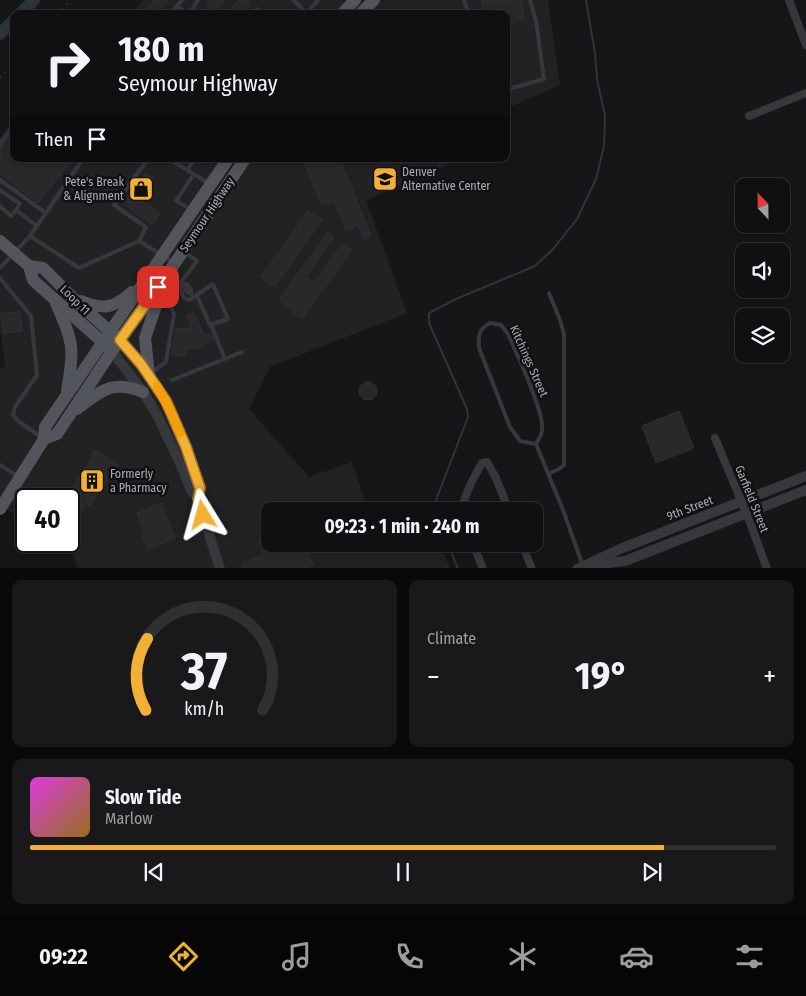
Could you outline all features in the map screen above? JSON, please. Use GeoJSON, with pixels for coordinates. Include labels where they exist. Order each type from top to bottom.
{"type":"FeatureCollection","features":[{"type":"Feature","properties":{"kind":"main road"},"geometry":{"type":"LineString","coordinates":[[346,10],[355,0]]}},
{"type":"Feature","properties":{"kind":"main road"},"geometry":{"type":"LineString","coordinates":[[364,10],[374,0]]}},
{"type":"Feature","properties":{"kind":"main road","name":"Seymour Highway"},"geometry":{"type":"LineString","coordinates":[[44,440],[57,434],[69,416],[142,284],[224,162]]}},
{"type":"Feature","properties":{"kind":"main road","name":"Seymour Highway"},"geometry":{"type":"LineString","coordinates":[[0,509],[4,493],[20,478],[44,440],[45,427],[66,394],[171,269],[243,162]]}},
{"type":"Feature","properties":{"kind":"main road","name":"Loop 11"},"geometry":{"type":"LineString","coordinates":[[0,241],[29,266],[43,268],[74,298],[111,341]]}},
{"type":"Feature","properties":{"kind":"main road","name":"Loop 11"},"geometry":{"type":"LineString","coordinates":[[29,266],[33,280],[54,299],[111,341]]}},
{"type":"Feature","properties":{"kind":"main road"},"geometry":{"type":"LineString","coordinates":[[149,375],[145,338],[171,269]]}},
{"type":"Feature","properties":{"kind":"main road"},"geometry":{"type":"LineString","coordinates":[[74,298],[95,306],[108,308],[121,301],[142,284]]}},
{"type":"Feature","properties":{"kind":"main road"},"geometry":{"type":"LineString","coordinates":[[54,299],[68,329],[72,344],[72,361],[66,394]]}},
{"type":"Feature","properties":{"kind":"main road"},"geometry":{"type":"LineString","coordinates":[[69,416],[97,394],[109,388],[126,386],[143,392]]}},
{"type":"Feature","properties":{"kind":"street"},"geometry":{"type":"LineString","coordinates":[[789,0],[806,46]]}},
{"type":"Feature","properties":{"kind":"street"},"geometry":{"type":"LineString","coordinates":[[749,116],[806,93]]}},
{"type":"Feature","properties":{"kind":"street"},"geometry":{"type":"LineString","coordinates":[[111,341],[149,375],[169,408],[186,447],[200,488],[198,499]]}},
{"type":"Feature","properties":{"kind":"street"},"geometry":{"type":"LineString","coordinates":[[111,341],[157,415],[191,490],[198,499],[220,568]]}},
{"type":"Feature","properties":{"kind":"street"},"geometry":{"type":"LineString","coordinates":[[157,415],[169,408]]}},
{"type":"Feature","properties":{"kind":"street","name":"Garfield Street"},"geometry":{"type":"LineString","coordinates":[[715,438],[767,568]]}},
{"type":"Feature","properties":{"kind":"street"},"geometry":{"type":"LineString","coordinates":[[463,502],[482,463],[487,462],[496,478],[505,502]]}},
{"type":"Feature","properties":{"kind":"street","name":"9th Street"},"geometry":{"type":"LineString","coordinates":[[580,567],[620,549],[806,476]]}},
{"type":"Feature","properties":{"kind":"street","name":"9th Street"},"geometry":{"type":"LineString","coordinates":[[580,567],[625,561],[806,490]]}},
{"type":"Feature","properties":{"kind":"street"},"geometry":{"type":"LineString","coordinates":[[476,552],[483,568]]}},
{"type":"Feature","properties":{"kind":"street"},"geometry":{"type":"LineString","coordinates":[[525,552],[532,568]]}},
{"type":"Feature","properties":{"kind":"lane"},"geometry":{"type":"LineString","coordinates":[[174,10],[182,0]]}},
{"type":"Feature","properties":{"kind":"lane"},"geometry":{"type":"LineString","coordinates":[[293,0],[304,10]]}},
{"type":"Feature","properties":{"kind":"lane"},"geometry":{"type":"LineString","coordinates":[[310,10],[318,0]]}},
{"type":"Feature","properties":{"kind":"lane"},"geometry":{"type":"LineString","coordinates":[[510,89],[544,79],[536,21],[530,0]]}},
{"type":"Feature","properties":{"kind":"lane"},"geometry":{"type":"LineString","coordinates":[[177,6],[182,10]]}},
{"type":"Feature","properties":{"kind":"lane"},"geometry":{"type":"LineString","coordinates":[[0,144],[10,130]]}},
{"type":"Feature","properties":{"kind":"lane"},"geometry":{"type":"LineString","coordinates":[[0,268],[30,236],[81,162]]}},
{"type":"Feature","properties":{"kind":"lane"},"geometry":{"type":"LineString","coordinates":[[30,236],[79,268],[139,241],[146,227],[114,205],[146,162]]}},
{"type":"Feature","properties":{"kind":"lane"},"geometry":{"type":"LineString","coordinates":[[174,162],[210,185]]}},
{"type":"Feature","properties":{"kind":"lane"},"geometry":{"type":"LineString","coordinates":[[188,170],[192,162]]}},
{"type":"Feature","properties":{"kind":"lane"},"geometry":{"type":"LineString","coordinates":[[192,211],[176,201],[194,174]]}},
{"type":"Feature","properties":{"kind":"lane"},"geometry":{"type":"LineString","coordinates":[[0,180],[46,213]]}},
{"type":"Feature","properties":{"kind":"lane"},"geometry":{"type":"LineString","coordinates":[[0,190],[20,204],[11,216],[0,206]]}},
{"type":"Feature","properties":{"kind":"lane"},"geometry":{"type":"LineString","coordinates":[[16,210],[37,226]]}},
{"type":"Feature","properties":{"kind":"lane"},"geometry":{"type":"LineString","coordinates":[[139,241],[162,255],[181,282],[187,284],[211,324],[224,359]]}},
{"type":"Feature","properties":{"kind":"lane"},"geometry":{"type":"LineString","coordinates":[[183,251],[197,261],[181,282],[179,288],[184,298],[189,300],[212,284],[228,319],[211,324]]}},
{"type":"Feature","properties":{"kind":"lane"},"geometry":{"type":"LineString","coordinates":[[0,278],[30,316],[37,375],[15,407],[13,415],[18,421],[44,440]]}},
{"type":"Feature","properties":{"kind":"lane"},"geometry":{"type":"LineString","coordinates":[[149,375],[166,362],[174,314],[161,292]]}},
{"type":"Feature","properties":{"kind":"lane"},"geometry":{"type":"LineString","coordinates":[[548,474],[564,465],[564,334],[549,293]]}},
{"type":"Feature","properties":{"kind":"lane","name":"Kitchings Street"},"geometry":{"type":"LineString","coordinates":[[490,323],[501,325],[508,334],[538,406],[543,423],[542,432],[536,444],[520,441],[510,427],[478,348],[478,337],[481,328],[490,323]]}},
{"type":"Feature","properties":{"kind":"lane"},"geometry":{"type":"LineString","coordinates":[[172,380],[242,352]]}},
{"type":"Feature","properties":{"kind":"lane"},"geometry":{"type":"LineString","coordinates":[[536,444],[580,567]]}},
{"type":"Feature","properties":{"kind":"lane"},"geometry":{"type":"LineString","coordinates":[[0,465],[20,478]]}},
{"type":"Feature","properties":{"kind":"path"},"geometry":{"type":"LineString","coordinates":[[61,10],[71,0]]}},
{"type":"Feature","properties":{"kind":"path"},"geometry":{"type":"LineString","coordinates":[[0,78],[10,67]]}},
{"type":"Feature","properties":{"kind":"shaded area"},"geometry":{"type":"Polygon","coordinates":[[[143,0],[548,0],[560,85],[510,107],[510,10],[135,10],[143,0]]]}},
{"type":"Feature","properties":{"kind":"shaded area"},"geometry":{"type":"Polygon","coordinates":[[[10,124],[10,162],[454,162],[366,200],[407,313],[270,367],[249,409],[309,477],[352,462],[365,502],[261,502],[261,552],[443,552],[450,568],[78,568],[72,553],[80,553],[80,488],[15,488],[15,514],[0,505],[0,368],[5,367],[0,326],[0,137],[10,124]]]}},
{"type":"Feature","properties":{"kind":"building"},"geometry":{"type":"Polygon","coordinates":[[[154,0],[168,0],[159,10],[145,10],[154,0]]]}},
{"type":"Feature","properties":{"kind":"building"},"geometry":{"type":"Polygon","coordinates":[[[211,0],[225,0],[219,10],[205,10],[211,0]]]}},
{"type":"Feature","properties":{"kind":"building"},"geometry":{"type":"Polygon","coordinates":[[[240,0],[247,0],[251,5],[245,10],[229,10],[240,0]]]}},
{"type":"Feature","properties":{"kind":"building"},"geometry":{"type":"Polygon","coordinates":[[[482,0],[521,0],[524,19],[513,21],[513,24],[510,24],[510,10],[483,10],[482,0]]]}},
{"type":"Feature","properties":{"kind":"building"},"geometry":{"type":"Polygon","coordinates":[[[10,137],[10,162],[71,162],[38,203],[0,173],[0,148],[10,137]]]}},
{"type":"Feature","properties":{"kind":"building"},"geometry":{"type":"Polygon","coordinates":[[[304,162],[341,162],[371,236],[364,239],[358,225],[346,230],[334,200],[322,205],[304,162]]]}},
{"type":"Feature","properties":{"kind":"building","name":"Pete's Break & Alignment"},"geometry":{"type":"Polygon","coordinates":[[[145,173],[154,179],[140,200],[160,213],[153,225],[124,204],[145,173]]]}},
{"type":"Feature","properties":{"kind":"building"},"geometry":{"type":"Polygon","coordinates":[[[308,211],[322,220],[274,287],[261,277],[308,211]]]}},
{"type":"Feature","properties":{"kind":"building"},"geometry":{"type":"Polygon","coordinates":[[[328,232],[334,237],[306,277],[314,283],[343,244],[352,250],[302,318],[279,300],[328,232]]]}},
{"type":"Feature","properties":{"kind":"building"},"geometry":{"type":"Polygon","coordinates":[[[20,311],[22,331],[4,333],[1,314],[20,311]]]}},
{"type":"Feature","properties":{"kind":"building"},"geometry":{"type":"Polygon","coordinates":[[[194,313],[204,336],[211,334],[213,341],[194,349],[186,348],[186,356],[172,355],[176,328],[192,329],[187,315],[194,313]]]}},
{"type":"Feature","properties":{"kind":"building"},"geometry":{"type":"Polygon","coordinates":[[[368,382],[374,385],[377,391],[374,397],[368,400],[362,397],[359,391],[362,385],[368,382]]]}},
{"type":"Feature","properties":{"kind":"building"},"geometry":{"type":"Polygon","coordinates":[[[679,411],[694,448],[656,463],[642,426],[679,411]]]}},
{"type":"Feature","properties":{"kind":"building","name":"Formerly a Pharmacy"},"geometry":{"type":"Polygon","coordinates":[[[95,450],[118,466],[90,506],[87,503],[82,510],[80,509],[80,488],[72,488],[93,458],[91,456],[95,450]]]}},
{"type":"Feature","properties":{"kind":"building"},"geometry":{"type":"Polygon","coordinates":[[[161,503],[175,538],[148,549],[142,534],[145,533],[137,513],[161,503]]]}},
{"type":"Feature","properties":{"kind":"building"},"geometry":{"type":"Polygon","coordinates":[[[263,552],[308,552],[313,565],[306,568],[243,568],[242,564],[264,555],[263,552]]]}},
{"type":"Feature","properties":{"kind":"waterway"},"geometry":{"type":"LineString","coordinates":[[24,10],[34,0]]}},
{"type":"Feature","properties":{"kind":"waterway"},"geometry":{"type":"LineString","coordinates":[[436,502],[468,417],[467,409],[429,323],[429,313],[456,299],[535,266],[553,249],[577,219],[596,179],[604,146],[605,116],[597,79],[595,53],[586,0]]}},
{"type":"Feature","properties":{"kind":"waterway"},"geometry":{"type":"LineString","coordinates":[[0,34],[10,24]]}},
{"type":"Feature","properties":{"kind":"waterway"},"geometry":{"type":"LineString","coordinates":[[451,552],[458,568]]}},
{"type":"Feature","properties":{"kind":"slow traffic"},"geometry":{"type":"LineString","coordinates":[[157,386],[180,433]]}},
{"type":"Feature","properties":{"kind":"place","name":"Denver Alternative Center"},"geometry":{"type":"Point","coordinates":[385,179]}},
{"type":"Feature","properties":{"kind":"place","name":"Pete's Break & Alignment"},"geometry":{"type":"Point","coordinates":[141,189]}},
{"type":"Feature","properties":{"kind":"place","name":"Formerly a Pharmacy"},"geometry":{"type":"Point","coordinates":[92,481]}},
{"type":"Feature","properties":{"kind":"route"},"geometry":{"type":"LineString","coordinates":[[158,287],[120,340],[141,364],[166,401],[186,447],[200,488],[198,499],[203,515]]}}]}
